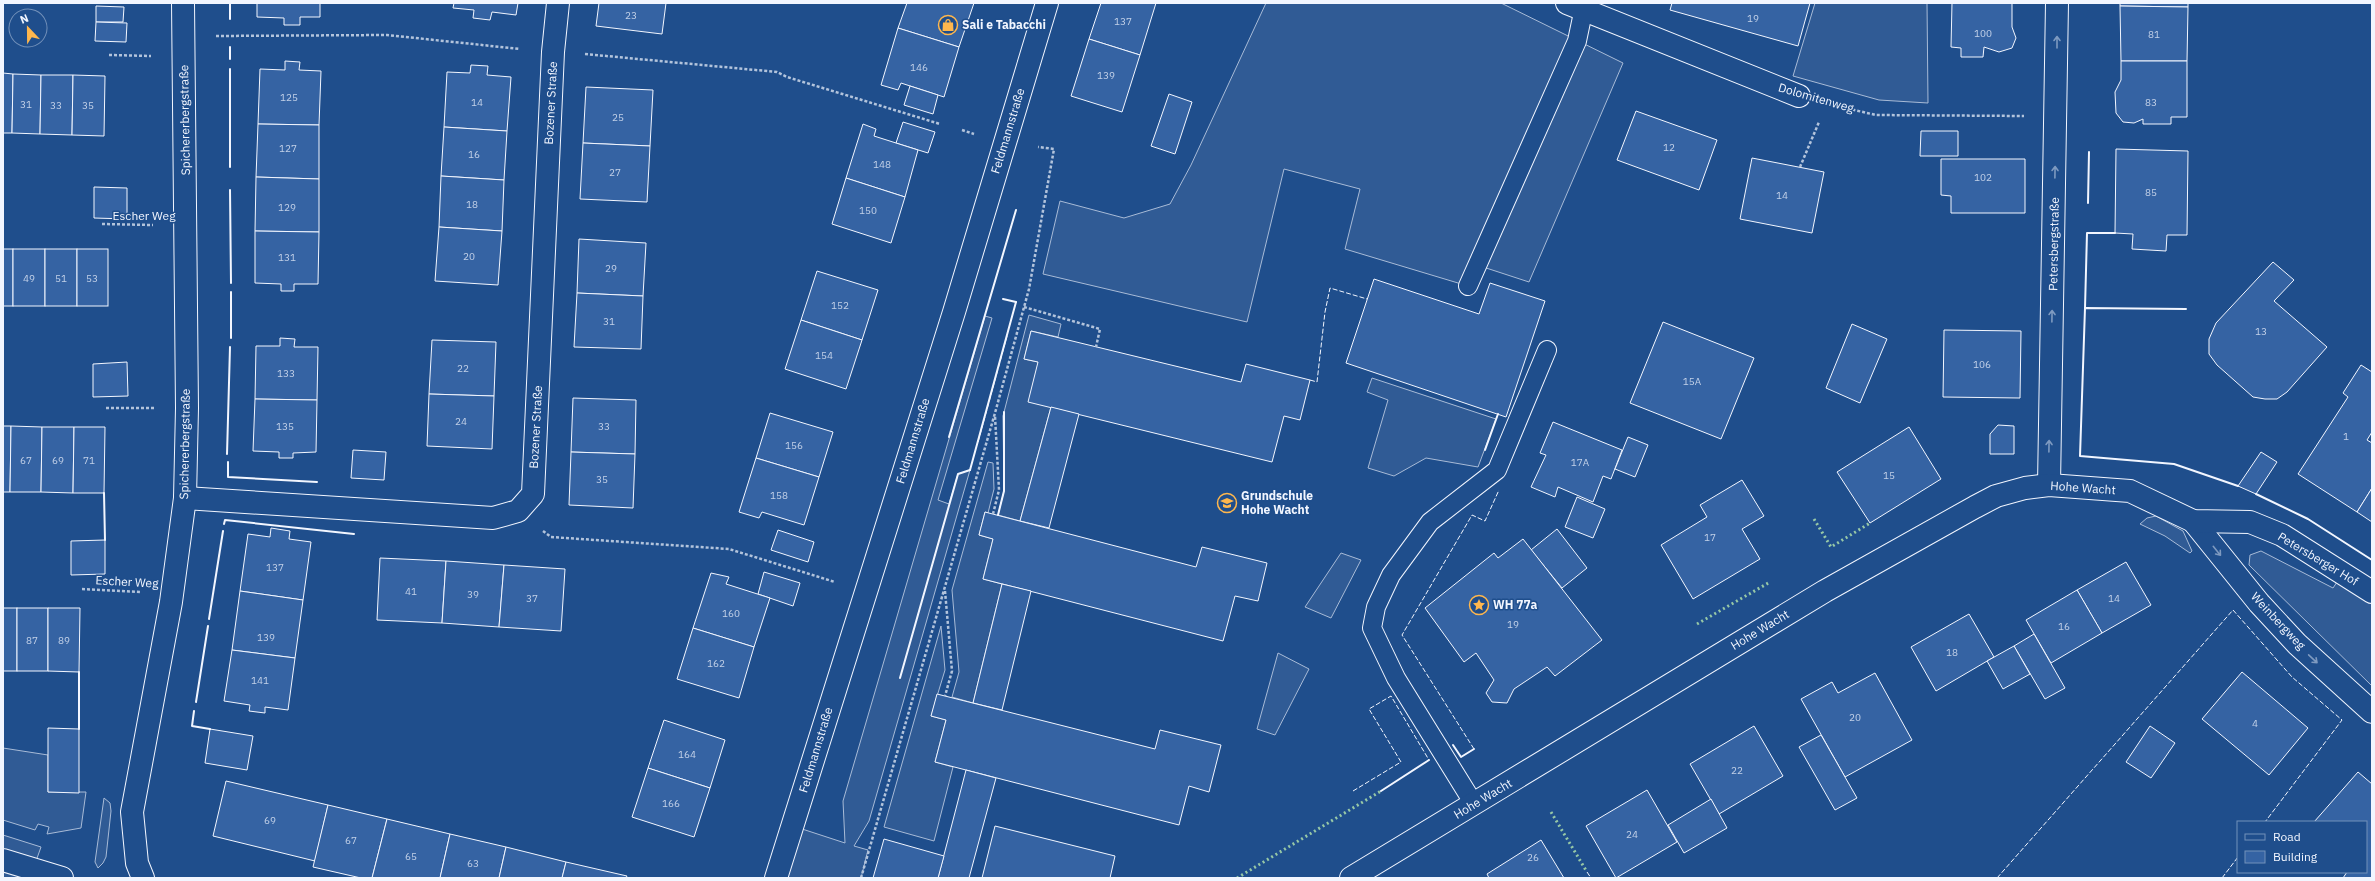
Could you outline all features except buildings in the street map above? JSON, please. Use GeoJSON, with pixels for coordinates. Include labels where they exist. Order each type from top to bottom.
{"type":"FeatureCollection","features":[{"type":"Feature","properties":{"kind":"street","name":"Spichererbergstraße"},"geometry":{"type":"LineString","coordinates":[[143,878],[137,863],[132,812],[172,593],[185,498],[187,408],[183,3]]}},
{"type":"Feature","properties":{"kind":"street","name":"Bozener Straße"},"geometry":{"type":"LineString","coordinates":[[518,511],[533,494],[553,52],[558,3]]}},
{"type":"Feature","properties":{"kind":"street","name":"Feldmannstraße"},"geometry":{"type":"LineString","coordinates":[[776,878],[951,320],[1048,3]]}},
{"type":"Feature","properties":{"kind":"street","name":"Petersbergstraße"},"geometry":{"type":"LineString","coordinates":[[2049,484],[2057,3]]}},
{"type":"Feature","properties":{"kind":"street","name":"Dolomitenweg"},"geometry":{"type":"LineString","coordinates":[[1578,6],[1799,96]]}},
{"type":"Feature","properties":{"kind":"street","name":"Hohe Wacht"},"geometry":{"type":"LineString","coordinates":[[1351,878],[1814,598],[1930,531],[1996,496],[2025,488],[2049,484],[2130,491],[2193,521]]}},
{"type":"Feature","properties":{"kind":"street"},"geometry":{"type":"LineString","coordinates":[[185,498],[493,518],[518,511]]}},
{"type":"Feature","properties":{"kind":"street","name":"Petersberger Hof"},"geometry":{"type":"LineString","coordinates":[[2193,521],[2250,522],[2282,535],[2372,592]]}},
{"type":"Feature","properties":{"kind":"street","name":"Weinbergweg"},"geometry":{"type":"LineString","coordinates":[[2193,521],[2259,603],[2281,626],[2372,712]]}},
{"type":"Feature","properties":{"kind":"street"},"geometry":{"type":"LineString","coordinates":[[3,860],[62,878]]}},
{"type":"Feature","properties":{"kind":"lane"},"geometry":{"type":"LineString","coordinates":[[1468,286],[1577,40],[1578,6]]}},
{"type":"Feature","properties":{"kind":"lane"},"geometry":{"type":"LineString","coordinates":[[1474,804],[1396,678],[1372,628],[1376,607],[1391,575],[1430,522],[1497,470],[1547,350]]}},
{"type":"Feature","properties":{"kind":"path"},"geometry":{"type":"LineString","coordinates":[[230,36],[387,35],[553,52]]}},
{"type":"Feature","properties":{"kind":"path"},"geometry":{"type":"LineString","coordinates":[[109,55],[128,56]]}},
{"type":"Feature","properties":{"kind":"path"},"geometry":{"type":"LineString","coordinates":[[620,57],[777,72],[787,77],[940,124]]}},
{"type":"Feature","properties":{"kind":"path","name":"Dolomitenweg"},"geometry":{"type":"LineString","coordinates":[[1799,96],[1876,115],[2056,116]]}},
{"type":"Feature","properties":{"kind":"path"},"geometry":{"type":"LineString","coordinates":[[1800,167],[1815,130]]}},
{"type":"Feature","properties":{"kind":"path"},"geometry":{"type":"LineString","coordinates":[[861,878],[945,589],[1024,307],[1054,149],[1033,146]]}},
{"type":"Feature","properties":{"kind":"path","name":"Escher Weg"},"geometry":{"type":"LineString","coordinates":[[102,224],[186,225]]}},
{"type":"Feature","properties":{"kind":"path"},"geometry":{"type":"LineString","coordinates":[[1024,307],[1100,329],[1096,347]]}},
{"type":"Feature","properties":{"kind":"path"},"geometry":{"type":"LineString","coordinates":[[106,408],[187,408]]}},
{"type":"Feature","properties":{"kind":"path"},"geometry":{"type":"LineString","coordinates":[[993,514],[999,490],[995,413]]}},
{"type":"Feature","properties":{"kind":"path"},"geometry":{"type":"LineString","coordinates":[[518,511],[551,537],[683,545],[729,550],[804,572]]}},
{"type":"Feature","properties":{"kind":"path","name":"Escher Weg"},"geometry":{"type":"LineString","coordinates":[[82,589],[172,593]]}},
{"type":"Feature","properties":{"kind":"path"},"geometry":{"type":"LineString","coordinates":[[945,589],[952,671],[945,696]]}},
{"type":"Feature","properties":{"kind":"shaded area"},"geometry":{"type":"Polygon","coordinates":[[[1266,3],[1501,3],[1623,63],[1529,282],[1477,265],[1468,286],[1345,249],[1360,189],[1284,169],[1247,322],[1043,274],[1060,201],[1124,218],[1170,204],[1191,165],[1266,3]]]}},
{"type":"Feature","properties":{"kind":"shaded area"},"geometry":{"type":"Polygon","coordinates":[[[1815,3],[1927,3],[1928,103],[1879,100],[1793,76],[1815,3]]]}},
{"type":"Feature","properties":{"kind":"shaded area"},"geometry":{"type":"Polygon","coordinates":[[[1029,315],[1061,324],[1058,337],[1031,331],[1024,359],[1038,362],[1051,407],[1020,521],[998,515],[1004,491],[1003,416],[1029,315]]]}},
{"type":"Feature","properties":{"kind":"shaded area"},"geometry":{"type":"Polygon","coordinates":[[[985,316],[992,318],[938,500],[949,504],[958,474],[970,470],[869,821],[854,846],[868,850],[861,878],[776,878],[793,826],[845,843],[843,801],[985,316]]]}},
{"type":"Feature","properties":{"kind":"shaded area"},"geometry":{"type":"Polygon","coordinates":[[[1372,378],[1496,419],[1478,467],[1426,458],[1394,476],[1368,468],[1388,400],[1367,392],[1372,378]]]}},
{"type":"Feature","properties":{"kind":"shaded area"},"geometry":{"type":"Polygon","coordinates":[[[988,462],[993,463],[994,489],[988,513],[985,512],[979,535],[993,539],[983,579],[1002,584],[973,703],[952,697],[959,672],[952,590],[988,462]]]}},
{"type":"Feature","properties":{"kind":"shaded area"},"geometry":{"type":"Polygon","coordinates":[[[2156,516],[2183,531],[2192,551],[2190,553],[2165,536],[2140,524],[2147,518],[2156,516]]]}},
{"type":"Feature","properties":{"kind":"shaded area"},"geometry":{"type":"Polygon","coordinates":[[[2261,551],[2333,588],[2343,573],[2372,592],[2372,686],[2249,565],[2250,555],[2261,551]]]}},
{"type":"Feature","properties":{"kind":"shaded area"},"geometry":{"type":"Polygon","coordinates":[[[1341,553],[1361,560],[1331,618],[1305,607],[1341,553]]]}},
{"type":"Feature","properties":{"kind":"shaded area"},"geometry":{"type":"Polygon","coordinates":[[[941,626],[945,670],[931,716],[946,720],[935,762],[953,767],[934,841],[884,827],[941,626]]]}},
{"type":"Feature","properties":{"kind":"shaded area"},"geometry":{"type":"Polygon","coordinates":[[[1278,653],[1309,669],[1275,735],[1257,729],[1278,653]]]}},
{"type":"Feature","properties":{"kind":"shaded area"},"geometry":{"type":"Polygon","coordinates":[[[3,748],[48,755],[48,792],[86,792],[81,828],[47,834],[49,827],[38,824],[35,830],[3,820],[3,748]]]}},
{"type":"Feature","properties":{"kind":"shaded area"},"geometry":{"type":"Polygon","coordinates":[[[104,798],[110,803],[111,811],[106,857],[98,868],[95,862],[104,798]]]}},
{"type":"Feature","properties":{"kind":"shaded area"},"geometry":{"type":"Polygon","coordinates":[[[3,835],[41,847],[30,878],[3,878],[3,835]]]}},
{"type":"Feature","properties":{"kind":"hedge"},"geometry":{"type":"LineString","coordinates":[[1814,519],[1831,547],[1870,523]]}},
{"type":"Feature","properties":{"kind":"hedge"},"geometry":{"type":"LineString","coordinates":[[1697,624],[1770,582]]}},
{"type":"Feature","properties":{"kind":"hedge"},"geometry":{"type":"LineString","coordinates":[[1237,878],[1381,791]]}},
{"type":"Feature","properties":{"kind":"hedge"},"geometry":{"type":"LineString","coordinates":[[1551,812],[1587,872]]}},
{"type":"Feature","properties":{"kind":"fence"},"geometry":{"type":"LineString","coordinates":[[1310,380],[1317,382],[1325,312],[1330,288],[1367,299]]}},
{"type":"Feature","properties":{"kind":"fence"},"geometry":{"type":"LineString","coordinates":[[978,442],[1007,336]]}},
{"type":"Feature","properties":{"kind":"fence"},"geometry":{"type":"LineString","coordinates":[[1474,749],[1402,635],[1472,515],[1485,521],[1499,490]]}},
{"type":"Feature","properties":{"kind":"fence"},"geometry":{"type":"LineString","coordinates":[[1997,878],[2233,610],[2292,677],[2342,720],[2266,821]]}},
{"type":"Feature","properties":{"kind":"fence"},"geometry":{"type":"LineString","coordinates":[[1353,791],[1401,762],[1369,709],[1391,696],[1429,760]]}},
{"type":"Feature","properties":{"kind":"fence"},"geometry":{"type":"LineString","coordinates":[[2222,878],[2237,858]]}},
{"type":"Feature","properties":{"kind":"fence"},"geometry":{"type":"LineString","coordinates":[[1587,872],[1591,878]]}},
{"type":"Feature","properties":{"kind":"wall"},"geometry":{"type":"LineString","coordinates":[[230,3],[230,19]]}},
{"type":"Feature","properties":{"kind":"wall"},"geometry":{"type":"LineString","coordinates":[[230,47],[230,59]]}},
{"type":"Feature","properties":{"kind":"wall"},"geometry":{"type":"LineString","coordinates":[[230,69],[230,167]]}},
{"type":"Feature","properties":{"kind":"wall"},"geometry":{"type":"LineString","coordinates":[[2088,203],[2089,152]]}},
{"type":"Feature","properties":{"kind":"wall"},"geometry":{"type":"LineString","coordinates":[[230,190],[231,283]]}},
{"type":"Feature","properties":{"kind":"wall"},"geometry":{"type":"LineString","coordinates":[[949,437],[1016,210]]}},
{"type":"Feature","properties":{"kind":"wall"},"geometry":{"type":"LineString","coordinates":[[2085,308],[2087,233],[2115,233]]}},
{"type":"Feature","properties":{"kind":"wall"},"geometry":{"type":"LineString","coordinates":[[231,292],[231,338]]}},
{"type":"Feature","properties":{"kind":"wall"},"geometry":{"type":"LineString","coordinates":[[1003,299],[1016,302]]}},
{"type":"Feature","properties":{"kind":"wall"},"geometry":{"type":"LineString","coordinates":[[970,470],[1016,302]]}},
{"type":"Feature","properties":{"kind":"wall"},"geometry":{"type":"LineString","coordinates":[[2186,309],[2085,308],[2080,456],[2174,464],[2238,486]]}},
{"type":"Feature","properties":{"kind":"wall"},"geometry":{"type":"LineString","coordinates":[[227,454],[230,347]]}},
{"type":"Feature","properties":{"kind":"wall"},"geometry":{"type":"LineString","coordinates":[[998,515],[1004,491],[1004,412]]}},
{"type":"Feature","properties":{"kind":"wall"},"geometry":{"type":"LineString","coordinates":[[1485,450],[1498,414]]}},
{"type":"Feature","properties":{"kind":"wall"},"geometry":{"type":"LineString","coordinates":[[228,462],[228,477],[317,482]]}},
{"type":"Feature","properties":{"kind":"wall"},"geometry":{"type":"LineString","coordinates":[[900,678],[958,474],[970,470]]}},
{"type":"Feature","properties":{"kind":"wall"},"geometry":{"type":"LineString","coordinates":[[104,493],[105,540]]}},
{"type":"Feature","properties":{"kind":"wall"},"geometry":{"type":"LineString","coordinates":[[2256,494],[2308,519],[2372,560]]}},
{"type":"Feature","properties":{"kind":"wall"},"geometry":{"type":"LineString","coordinates":[[224,524],[225,520],[354,534]]}},
{"type":"Feature","properties":{"kind":"wall"},"geometry":{"type":"LineString","coordinates":[[209,619],[223,531]]}},
{"type":"Feature","properties":{"kind":"wall"},"geometry":{"type":"LineString","coordinates":[[196,702],[208,626]]}},
{"type":"Feature","properties":{"kind":"wall"},"geometry":{"type":"LineString","coordinates":[[79,672],[79,729]]}},
{"type":"Feature","properties":{"kind":"wall"},"geometry":{"type":"LineString","coordinates":[[194,711],[192,726],[210,729]]}},
{"type":"Feature","properties":{"kind":"wall"},"geometry":{"type":"LineString","coordinates":[[1453,745],[1461,757],[1474,749]]}},
{"type":"Feature","properties":{"kind":"wall"},"geometry":{"type":"LineString","coordinates":[[1381,791],[1429,760]]}},
{"type":"Feature","properties":{"kind":"place","name":"Sali e Tabacchi"},"geometry":{"type":"Point","coordinates":[948,25]}},
{"type":"Feature","properties":{"kind":"place","name":"Grundschule Hohe Wacht"},"geometry":{"type":"Point","coordinates":[1227,503]}},
{"type":"Feature","properties":{"kind":"place","name":"WH 77a"},"geometry":{"type":"Point","coordinates":[1479,605]}}]}
